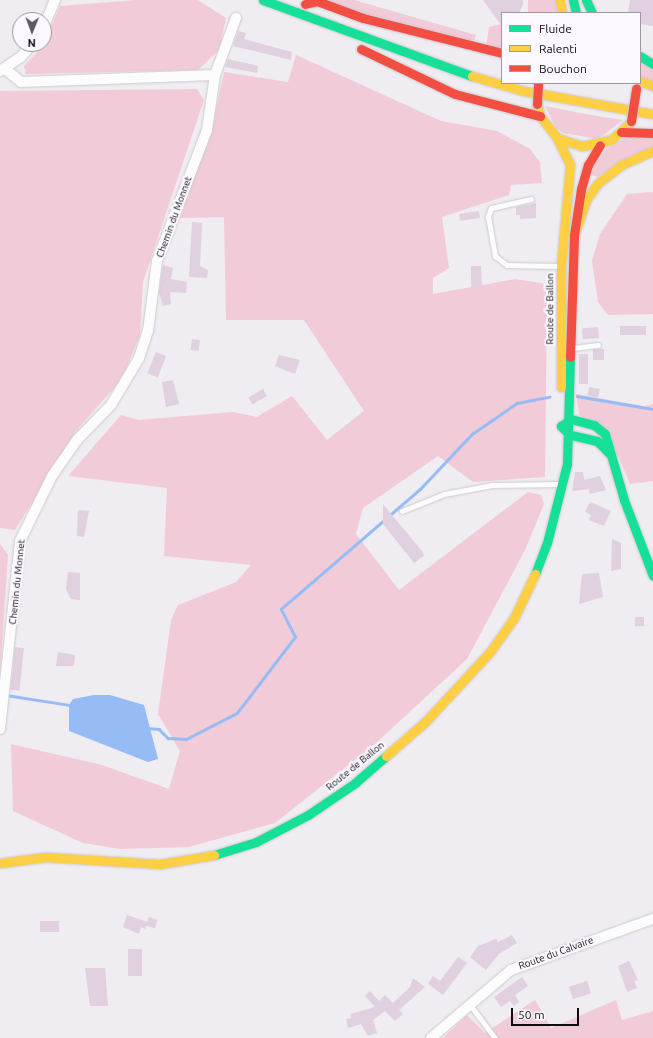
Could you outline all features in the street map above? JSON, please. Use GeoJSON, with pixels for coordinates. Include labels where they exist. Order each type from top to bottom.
{"type":"FeatureCollection","features":[{"type":"Feature","properties":{"kind":"main road"},"geometry":{"type":"LineString","coordinates":[[263,0],[399,53],[498,84],[587,104],[653,114]]}},
{"type":"Feature","properties":{"kind":"main road"},"geometry":{"type":"LineString","coordinates":[[296,0],[378,33],[474,65]]}},
{"type":"Feature","properties":{"kind":"main road"},"geometry":{"type":"LineString","coordinates":[[560,0],[562,12]]}},
{"type":"Feature","properties":{"kind":"main road"},"geometry":{"type":"LineString","coordinates":[[573,0],[576,12]]}},
{"type":"Feature","properties":{"kind":"main road"},"geometry":{"type":"LineString","coordinates":[[586,0],[592,12]]}},
{"type":"Feature","properties":{"kind":"main road"},"geometry":{"type":"LineString","coordinates":[[305,4],[316,1],[363,18],[501,53]]}},
{"type":"Feature","properties":{"kind":"main road"},"geometry":{"type":"LineString","coordinates":[[273,4],[278,14],[339,40]]}},
{"type":"Feature","properties":{"kind":"main road"},"geometry":{"type":"LineString","coordinates":[[353,45],[455,94],[540,116],[537,104],[546,84],[646,101]]}},
{"type":"Feature","properties":{"kind":"main road"},"geometry":{"type":"LineString","coordinates":[[641,57],[653,64]]}},
{"type":"Feature","properties":{"kind":"main road"},"geometry":{"type":"LineString","coordinates":[[557,138],[582,146],[600,145],[621,132],[631,121],[636,112],[637,84],[653,86]]}},
{"type":"Feature","properties":{"kind":"main road","name":"Route de Ballon"},"geometry":{"type":"LineString","coordinates":[[540,116],[557,138],[570,165],[561,266],[561,484]]}},
{"type":"Feature","properties":{"kind":"main road"},"geometry":{"type":"LineString","coordinates":[[621,132],[653,133]]}},
{"type":"Feature","properties":{"kind":"main road","name":"Route de Ballon"},"geometry":{"type":"LineString","coordinates":[[0,863],[46,857],[160,864],[184,861],[256,842],[308,815],[355,783],[426,721],[490,652],[514,618],[533,580],[547,542],[561,484],[570,435],[571,419],[574,235],[581,189],[588,165],[600,145]]}},
{"type":"Feature","properties":{"kind":"main road"},"geometry":{"type":"LineString","coordinates":[[574,235],[586,200],[597,184],[621,165],[653,151]]}},
{"type":"Feature","properties":{"kind":"main road"},"geometry":{"type":"LineString","coordinates":[[611,455],[597,441],[570,435],[561,426],[571,419],[598,427],[605,434],[653,576]]}},
{"type":"Feature","properties":{"kind":"street"},"geometry":{"type":"LineString","coordinates":[[50,12],[55,0]]}},
{"type":"Feature","properties":{"kind":"street","name":"Chemin du Monnet"},"geometry":{"type":"LineString","coordinates":[[0,730],[5,695],[20,541],[26,524],[73,446],[111,405],[140,358],[148,331],[157,261],[207,130],[215,75],[236,18]]}},
{"type":"Feature","properties":{"kind":"street"},"geometry":{"type":"LineString","coordinates":[[23,52],[3,70],[21,82],[215,75]]}},
{"type":"Feature","properties":{"kind":"street","name":"Route du Calvaire"},"geometry":{"type":"LineString","coordinates":[[431,1038],[511,970],[653,919]]}},
{"type":"Feature","properties":{"kind":"lane"},"geometry":{"type":"LineString","coordinates":[[531,199],[492,208],[488,216],[495,256],[507,265],[561,266],[573,262]]}},
{"type":"Feature","properties":{"kind":"lane"},"geometry":{"type":"LineString","coordinates":[[561,347],[572,348],[598,345]]}},
{"type":"Feature","properties":{"kind":"lane"},"geometry":{"type":"LineString","coordinates":[[402,511],[444,494],[492,485],[561,484]]}},
{"type":"Feature","properties":{"kind":"lane"},"geometry":{"type":"LineString","coordinates":[[470,1005],[495,1038]]}},
{"type":"Feature","properties":{"kind":"shaded area"},"geometry":{"type":"Polygon","coordinates":[[[136,0],[198,0],[226,18],[219,50],[198,70],[26,74],[24,66],[37,52],[52,52],[52,26],[60,6],[136,0]]]}},
{"type":"Feature","properties":{"kind":"shaded area"},"geometry":{"type":"Polygon","coordinates":[[[314,0],[354,0],[476,35],[473,45],[314,0]]]}},
{"type":"Feature","properties":{"kind":"shaded area"},"geometry":{"type":"Polygon","coordinates":[[[528,0],[560,0],[560,12],[528,12],[528,0]]]}},
{"type":"Feature","properties":{"kind":"shaded area"},"geometry":{"type":"Polygon","coordinates":[[[501,24],[501,53],[486,48],[489,27],[501,24]]]}},
{"type":"Feature","properties":{"kind":"shaded area"},"geometry":{"type":"Polygon","coordinates":[[[296,55],[441,121],[497,131],[530,149],[540,162],[542,183],[511,185],[509,195],[442,217],[449,268],[433,278],[433,294],[515,279],[547,284],[545,477],[473,482],[438,456],[363,508],[356,534],[399,590],[528,492],[541,495],[544,504],[525,550],[467,659],[376,743],[275,823],[189,847],[120,849],[83,843],[13,811],[11,744],[102,765],[169,789],[180,751],[158,714],[171,620],[178,605],[236,582],[251,565],[164,556],[167,488],[68,476],[121,415],[139,420],[233,412],[257,417],[292,396],[327,440],[364,411],[304,320],[226,320],[224,217],[177,218],[212,129],[224,72],[288,82],[296,55]]]}},
{"type":"Feature","properties":{"kind":"shaded area"},"geometry":{"type":"Polygon","coordinates":[[[641,59],[653,64],[653,86],[641,81],[641,59]]]}},
{"type":"Feature","properties":{"kind":"shaded area"},"geometry":{"type":"Polygon","coordinates":[[[197,89],[204,100],[143,282],[140,335],[122,379],[76,431],[15,530],[0,528],[0,91],[197,89]]]}},
{"type":"Feature","properties":{"kind":"shaded area"},"geometry":{"type":"Polygon","coordinates":[[[545,106],[623,120],[598,139],[563,133],[556,128],[545,106]]]}},
{"type":"Feature","properties":{"kind":"shaded area"},"geometry":{"type":"Polygon","coordinates":[[[625,138],[653,138],[653,146],[598,177],[592,175],[591,169],[606,149],[625,138]]]}},
{"type":"Feature","properties":{"kind":"shaded area"},"geometry":{"type":"Polygon","coordinates":[[[653,192],[653,314],[608,315],[598,302],[592,261],[600,234],[627,194],[653,192]]]}},
{"type":"Feature","properties":{"kind":"shaded area"},"geometry":{"type":"Polygon","coordinates":[[[576,394],[644,406],[653,404],[653,481],[630,484],[619,458],[579,414],[576,394]]]}},
{"type":"Feature","properties":{"kind":"shaded area"},"geometry":{"type":"Polygon","coordinates":[[[0,544],[8,555],[0,674],[0,544]]]}},
{"type":"Feature","properties":{"kind":"shaded area"},"geometry":{"type":"Polygon","coordinates":[[[535,1000],[551,1028],[616,1000],[622,1020],[653,1011],[653,1038],[443,1038],[467,1015],[485,1033],[535,1000]]]}},
{"type":"Feature","properties":{"kind":"water"},"geometry":{"type":"Polygon","coordinates":[[[94,695],[110,695],[144,705],[158,759],[148,762],[69,731],[69,705],[73,699],[94,695]]]}},
{"type":"Feature","properties":{"kind":"building"},"geometry":{"type":"Polygon","coordinates":[[[483,0],[523,0],[523,5],[520,12],[501,12],[501,25],[483,0]]]}},
{"type":"Feature","properties":{"kind":"building"},"geometry":{"type":"Polygon","coordinates":[[[630,0],[653,0],[653,26],[641,24],[641,12],[628,12],[630,0]]]}},
{"type":"Feature","properties":{"kind":"building"},"geometry":{"type":"Polygon","coordinates":[[[238,31],[246,33],[244,39],[292,52],[291,60],[233,46],[238,31]]]}},
{"type":"Feature","properties":{"kind":"building"},"geometry":{"type":"Polygon","coordinates":[[[228,59],[258,66],[257,73],[225,67],[228,59]]]}},
{"type":"Feature","properties":{"kind":"building"},"geometry":{"type":"Polygon","coordinates":[[[536,203],[536,218],[520,219],[520,215],[516,215],[516,207],[536,203]]]}},
{"type":"Feature","properties":{"kind":"building"},"geometry":{"type":"Polygon","coordinates":[[[479,211],[480,218],[460,221],[459,214],[479,211]]]}},
{"type":"Feature","properties":{"kind":"building"},"geometry":{"type":"Polygon","coordinates":[[[192,222],[202,223],[200,266],[208,270],[207,278],[189,277],[192,222]]]}},
{"type":"Feature","properties":{"kind":"building"},"geometry":{"type":"Polygon","coordinates":[[[163,265],[173,268],[171,279],[187,282],[186,293],[170,292],[171,304],[163,306],[159,293],[163,265]]]}},
{"type":"Feature","properties":{"kind":"building"},"geometry":{"type":"Polygon","coordinates":[[[471,266],[481,266],[482,286],[471,288],[471,266]]]}},
{"type":"Feature","properties":{"kind":"building"},"geometry":{"type":"Polygon","coordinates":[[[620,326],[646,326],[646,335],[620,335],[620,326]]]}},
{"type":"Feature","properties":{"kind":"building"},"geometry":{"type":"Polygon","coordinates":[[[598,327],[599,338],[583,339],[582,328],[598,327]]]}},
{"type":"Feature","properties":{"kind":"building"},"geometry":{"type":"Polygon","coordinates":[[[192,339],[200,340],[199,351],[191,350],[192,339]]]}},
{"type":"Feature","properties":{"kind":"building"},"geometry":{"type":"Polygon","coordinates":[[[593,349],[604,349],[604,360],[593,360],[593,349]]]}},
{"type":"Feature","properties":{"kind":"building"},"geometry":{"type":"Polygon","coordinates":[[[156,352],[166,356],[158,377],[147,373],[156,352]]]}},
{"type":"Feature","properties":{"kind":"building"},"geometry":{"type":"Polygon","coordinates":[[[579,354],[588,354],[588,384],[579,384],[579,354]]]}},
{"type":"Feature","properties":{"kind":"building"},"geometry":{"type":"Polygon","coordinates":[[[279,355],[300,360],[295,374],[275,366],[279,355]]]}},
{"type":"Feature","properties":{"kind":"building"},"geometry":{"type":"Polygon","coordinates":[[[173,380],[179,404],[166,407],[162,382],[173,380]]]}},
{"type":"Feature","properties":{"kind":"building"},"geometry":{"type":"Polygon","coordinates":[[[589,387],[600,389],[598,398],[587,396],[589,387]]]}},
{"type":"Feature","properties":{"kind":"building"},"geometry":{"type":"Polygon","coordinates":[[[263,389],[267,396],[252,404],[248,398],[263,389]]]}},
{"type":"Feature","properties":{"kind":"building"},"geometry":{"type":"Polygon","coordinates":[[[575,472],[583,472],[584,480],[600,476],[606,490],[590,494],[589,489],[572,491],[575,472]]]}},
{"type":"Feature","properties":{"kind":"building"},"geometry":{"type":"Polygon","coordinates":[[[590,502],[611,511],[604,526],[589,520],[591,515],[585,512],[590,502]]]}},
{"type":"Feature","properties":{"kind":"building"},"geometry":{"type":"Polygon","coordinates":[[[383,504],[422,551],[424,556],[414,563],[383,524],[383,504]]]}},
{"type":"Feature","properties":{"kind":"building"},"geometry":{"type":"Polygon","coordinates":[[[78,510],[89,511],[84,537],[77,536],[78,510]]]}},
{"type":"Feature","properties":{"kind":"building"},"geometry":{"type":"Polygon","coordinates":[[[612,539],[621,543],[621,569],[611,571],[612,539]]]}},
{"type":"Feature","properties":{"kind":"building"},"geometry":{"type":"Polygon","coordinates":[[[68,572],[80,573],[80,600],[71,599],[66,589],[68,572]]]}},
{"type":"Feature","properties":{"kind":"building"},"geometry":{"type":"Polygon","coordinates":[[[599,573],[603,597],[579,604],[582,574],[599,573]]]}},
{"type":"Feature","properties":{"kind":"building"},"geometry":{"type":"Polygon","coordinates":[[[635,617],[644,617],[644,626],[635,626],[635,617]]]}},
{"type":"Feature","properties":{"kind":"building"},"geometry":{"type":"Polygon","coordinates":[[[15,647],[24,648],[19,691],[11,690],[15,647]]]}},
{"type":"Feature","properties":{"kind":"building"},"geometry":{"type":"Polygon","coordinates":[[[58,652],[75,655],[74,666],[56,666],[58,652]]]}},
{"type":"Feature","properties":{"kind":"building"},"geometry":{"type":"Polygon","coordinates":[[[127,915],[148,922],[145,929],[141,927],[139,934],[123,927],[127,915]]]}},
{"type":"Feature","properties":{"kind":"building"},"geometry":{"type":"Polygon","coordinates":[[[149,917],[158,920],[155,928],[146,926],[149,917]]]}},
{"type":"Feature","properties":{"kind":"building"},"geometry":{"type":"Polygon","coordinates":[[[40,921],[59,921],[59,932],[40,932],[40,921]]]}},
{"type":"Feature","properties":{"kind":"building"},"geometry":{"type":"Polygon","coordinates":[[[512,935],[517,943],[499,954],[486,970],[470,957],[478,946],[496,939],[498,942],[512,935]]]}},
{"type":"Feature","properties":{"kind":"building"},"geometry":{"type":"Polygon","coordinates":[[[128,949],[142,949],[142,976],[128,976],[128,949]]]}},
{"type":"Feature","properties":{"kind":"building"},"geometry":{"type":"Polygon","coordinates":[[[458,957],[467,963],[443,995],[428,984],[433,976],[440,981],[458,957]]]}},
{"type":"Feature","properties":{"kind":"building"},"geometry":{"type":"Polygon","coordinates":[[[629,961],[638,980],[634,981],[637,988],[627,992],[618,966],[629,961]]]}},
{"type":"Feature","properties":{"kind":"building"},"geometry":{"type":"Polygon","coordinates":[[[85,968],[105,968],[108,1006],[90,1006],[85,968]]]}},
{"type":"Feature","properties":{"kind":"building"},"geometry":{"type":"Polygon","coordinates":[[[522,977],[528,986],[515,995],[519,1002],[514,1006],[510,1001],[501,1007],[494,997],[522,977]]]}},
{"type":"Feature","properties":{"kind":"building"},"geometry":{"type":"Polygon","coordinates":[[[413,978],[425,987],[399,1010],[403,1014],[395,1021],[385,1011],[373,1020],[377,1033],[368,1036],[361,1024],[348,1028],[346,1019],[351,1018],[350,1014],[375,1007],[365,996],[370,991],[379,1001],[385,995],[393,1003],[410,987],[413,978]]]}},
{"type":"Feature","properties":{"kind":"building"},"geometry":{"type":"Polygon","coordinates":[[[587,981],[591,993],[573,999],[569,987],[587,981]]]}},
{"type":"Feature","properties":{"kind":"waterway"},"geometry":{"type":"LineString","coordinates":[[577,396],[653,409]]}},
{"type":"Feature","properties":{"kind":"waterway"},"geometry":{"type":"LineString","coordinates":[[146,728],[159,729],[168,738],[186,739],[237,713],[295,637],[281,609],[420,489],[472,434],[517,403],[549,397]]}},
{"type":"Feature","properties":{"kind":"waterway"},"geometry":{"type":"LineString","coordinates":[[6,695],[70,705]]}},
{"type":"Feature","properties":{"kind":"traffic: fast"},"geometry":{"type":"LineString","coordinates":[[263,0],[472,76]]}},
{"type":"Feature","properties":{"kind":"traffic: fast"},"geometry":{"type":"LineString","coordinates":[[573,0],[576,12]]}},
{"type":"Feature","properties":{"kind":"traffic: fast"},"geometry":{"type":"LineString","coordinates":[[586,0],[592,12]]}},
{"type":"Feature","properties":{"kind":"traffic: fast"},"geometry":{"type":"LineString","coordinates":[[641,57],[653,64]]}},
{"type":"Feature","properties":{"kind":"traffic: fast"},"geometry":{"type":"LineString","coordinates":[[535,574],[547,543],[567,464],[570,357]]}},
{"type":"Feature","properties":{"kind":"traffic: fast"},"geometry":{"type":"LineString","coordinates":[[611,455],[597,441],[570,435],[561,426],[571,419],[594,425],[605,434],[624,500],[653,576]]}},
{"type":"Feature","properties":{"kind":"traffic: fast"},"geometry":{"type":"LineString","coordinates":[[214,855],[256,842],[308,815],[355,783],[386,756]]}},
{"type":"Feature","properties":{"kind":"traffic: slow"},"geometry":{"type":"LineString","coordinates":[[560,0],[562,12]]}},
{"type":"Feature","properties":{"kind":"traffic: slow"},"geometry":{"type":"LineString","coordinates":[[472,76],[524,91],[653,114]]}},
{"type":"Feature","properties":{"kind":"traffic: slow"},"geometry":{"type":"LineString","coordinates":[[641,81],[653,86]]}},
{"type":"Feature","properties":{"kind":"traffic: slow"},"geometry":{"type":"LineString","coordinates":[[537,105],[540,116],[557,138],[582,146],[611,140],[629,124]]}},
{"type":"Feature","properties":{"kind":"traffic: slow"},"geometry":{"type":"LineString","coordinates":[[557,138],[570,165],[561,266],[561,387]]}},
{"type":"Feature","properties":{"kind":"traffic: slow"},"geometry":{"type":"LineString","coordinates":[[574,235],[586,200],[597,184],[621,165],[653,151]]}},
{"type":"Feature","properties":{"kind":"traffic: slow"},"geometry":{"type":"LineString","coordinates":[[386,756],[426,721],[490,652],[514,618],[535,574]]}},
{"type":"Feature","properties":{"kind":"traffic: slow"},"geometry":{"type":"LineString","coordinates":[[0,863],[46,857],[160,864],[214,855]]}},
{"type":"Feature","properties":{"kind":"traffic: jam"},"geometry":{"type":"LineString","coordinates":[[305,4],[317,1],[363,18],[501,53]]}},
{"type":"Feature","properties":{"kind":"traffic: jam"},"geometry":{"type":"LineString","coordinates":[[361,49],[455,94],[540,116]]}},
{"type":"Feature","properties":{"kind":"traffic: jam"},"geometry":{"type":"LineString","coordinates":[[537,104],[538,84]]}},
{"type":"Feature","properties":{"kind":"traffic: jam"},"geometry":{"type":"LineString","coordinates":[[631,121],[636,88]]}},
{"type":"Feature","properties":{"kind":"traffic: jam"},"geometry":{"type":"LineString","coordinates":[[621,132],[653,133]]}},
{"type":"Feature","properties":{"kind":"traffic: jam"},"geometry":{"type":"LineString","coordinates":[[570,357],[574,235],[581,189],[588,165],[600,145]]}}]}
